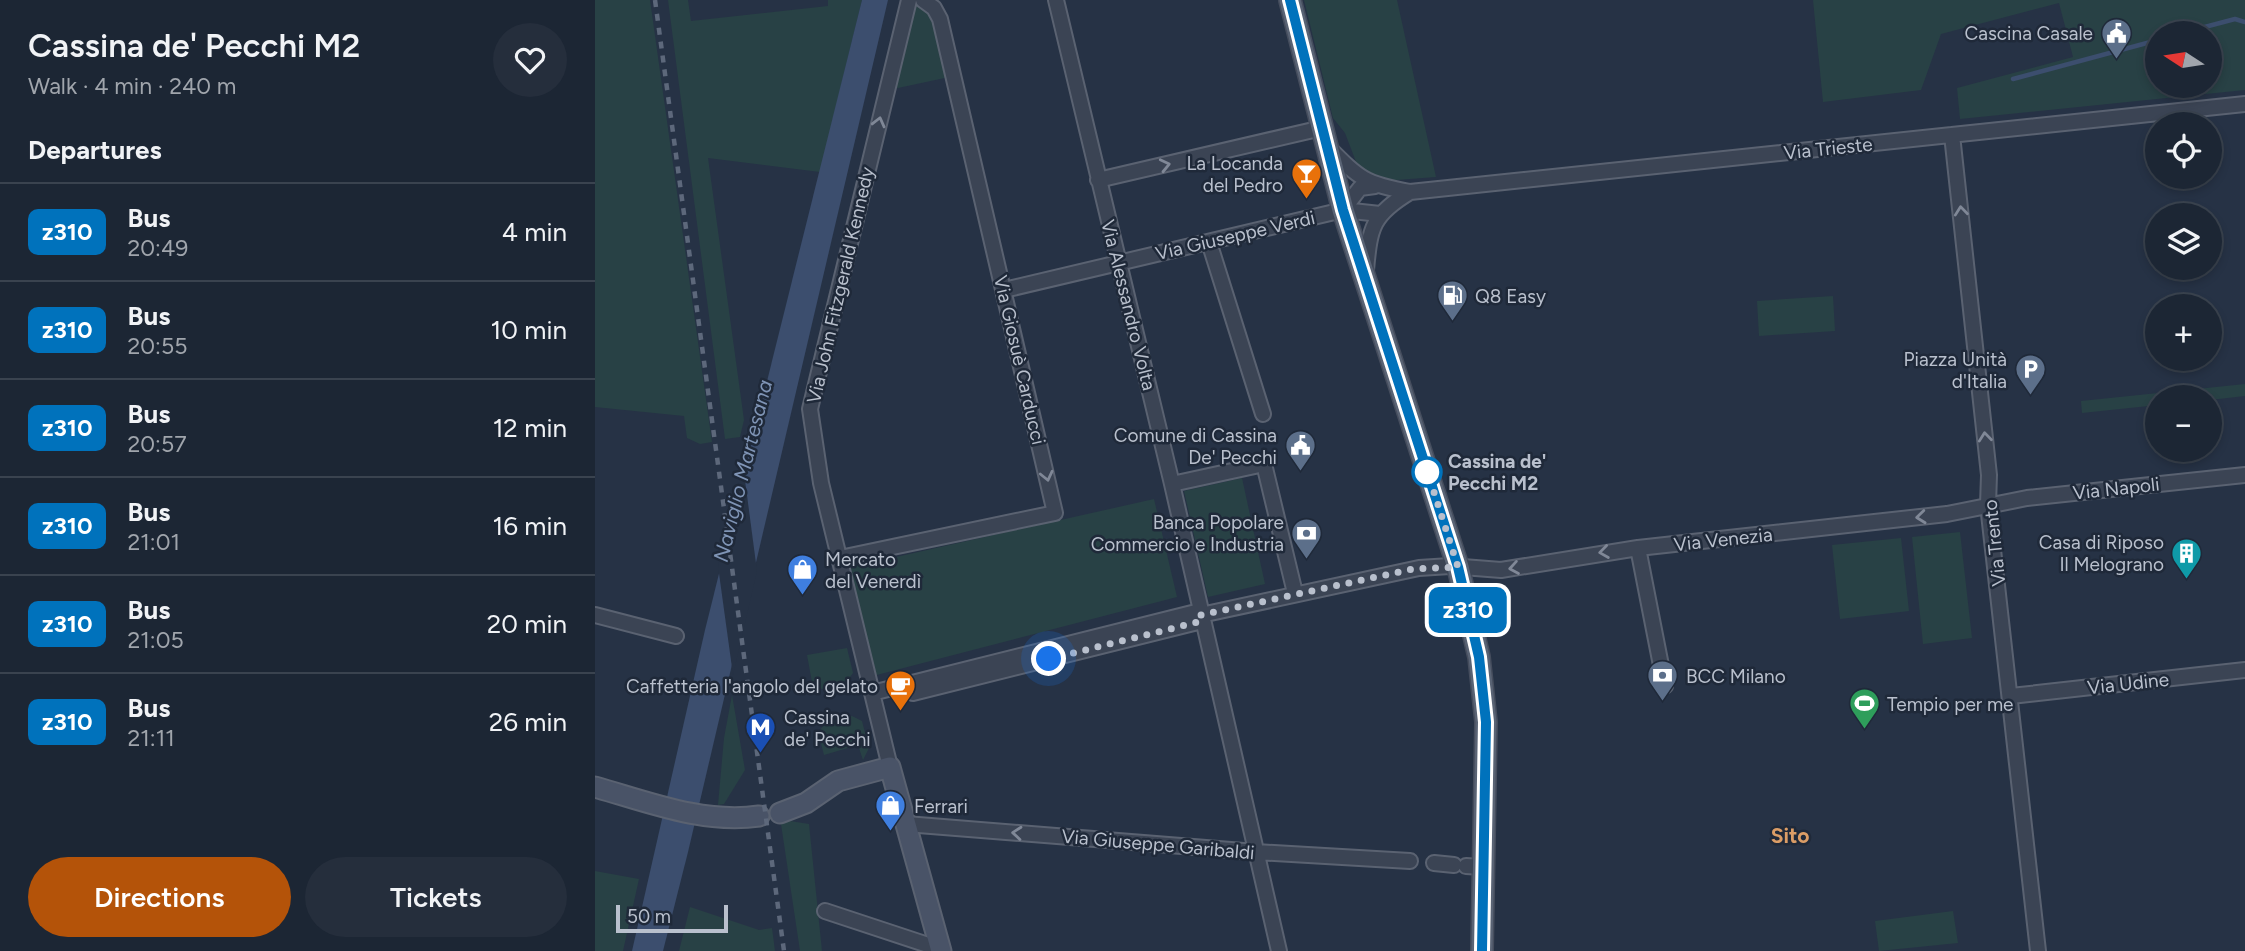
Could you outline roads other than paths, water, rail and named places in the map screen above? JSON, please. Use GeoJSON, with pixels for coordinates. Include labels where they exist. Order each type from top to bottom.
{"type":"FeatureCollection","features":[{"type":"Feature","properties":{"kind":"main road"},"geometry":{"type":"LineString","coordinates":[[1290,0],[1343,210],[1458,567],[1479,657],[1486,713],[1467,866],[1482,951]]}},
{"type":"Feature","properties":{"kind":"street","name":"Via John Fitzgerald Kennedy"},"geometry":{"type":"LineString","coordinates":[[890,767],[814,451],[810,417],[811,403],[909,0]]}},
{"type":"Feature","properties":{"kind":"street","name":"Via Giosuè Carducci"},"geometry":{"type":"LineString","coordinates":[[840,558],[1055,513],[940,19],[934,8],[923,0]]}},
{"type":"Feature","properties":{"kind":"street","name":"Via Alessandro Volta"},"geometry":{"type":"LineString","coordinates":[[1056,0],[1172,484],[1279,951]]}},
{"type":"Feature","properties":{"kind":"street","name":"Via Trieste"},"geometry":{"type":"LineString","coordinates":[[1324,137],[1357,176],[1375,186],[1410,192],[2245,104]]}},
{"type":"Feature","properties":{"kind":"street","name":"Via Trento"},"geometry":{"type":"LineString","coordinates":[[1952,135],[1988,462],[1988,505],[2038,951]]}},
{"type":"Feature","properties":{"kind":"street"},"geometry":{"type":"LineString","coordinates":[[1098,180],[1324,137]]}},
{"type":"Feature","properties":{"kind":"street"},"geometry":{"type":"LineString","coordinates":[[1343,210],[1360,188],[1375,186]]}},
{"type":"Feature","properties":{"kind":"street"},"geometry":{"type":"LineString","coordinates":[[1365,279],[1370,236],[1380,214],[1410,192]]}},
{"type":"Feature","properties":{"kind":"street","name":"Via Giuseppe Verdi"},"geometry":{"type":"LineString","coordinates":[[1003,290],[1343,210]]}},
{"type":"Feature","properties":{"kind":"street"},"geometry":{"type":"LineString","coordinates":[[1343,210],[1380,214]]}},
{"type":"Feature","properties":{"kind":"street"},"geometry":{"type":"LineString","coordinates":[[1209,242],[1263,414]]}},
{"type":"Feature","properties":{"kind":"street"},"geometry":{"type":"LineString","coordinates":[[1172,484],[1264,464],[1295,593]]}},
{"type":"Feature","properties":{"kind":"street","name":"Via Napoli"},"geometry":{"type":"LineString","coordinates":[[1988,505],[2027,498],[2245,475]]}},
{"type":"Feature","properties":{"kind":"street","name":"Via Venezia"},"geometry":{"type":"LineString","coordinates":[[873,698],[1295,593],[1413,569],[1458,567],[1501,570],[1638,548],[1947,514],[1988,505]]}},
{"type":"Feature","properties":{"kind":"street"},"geometry":{"type":"LineString","coordinates":[[1638,548],[1665,686]]}},
{"type":"Feature","properties":{"kind":"street"},"geometry":{"type":"LineString","coordinates":[[595,615],[676,636]]}},
{"type":"Feature","properties":{"kind":"street","name":"Via Udine"},"geometry":{"type":"LineString","coordinates":[[2011,696],[2245,670]]}},
{"type":"Feature","properties":{"kind":"street"},"geometry":{"type":"LineString","coordinates":[[779,813],[806,803],[838,781],[890,767],[940,950]]}},
{"type":"Feature","properties":{"kind":"street"},"geometry":{"type":"LineString","coordinates":[[595,787],[697,815],[728,819],[759,817]]}},
{"type":"Feature","properties":{"kind":"street","name":"Via Giuseppe Garibaldi"},"geometry":{"type":"LineString","coordinates":[[906,824],[1256,852],[1411,861]]}},
{"type":"Feature","properties":{"kind":"street"},"geometry":{"type":"LineString","coordinates":[[1434,863],[1467,866]]}},
{"type":"Feature","properties":{"kind":"street"},"geometry":{"type":"LineString","coordinates":[[825,912],[940,950]]}},
{"type":"Feature","properties":{"kind":"water"},"geometry":{"type":"Polygon","coordinates":[[[862,0],[888,0],[688,852],[663,951],[632,951],[705,630],[862,0]]]}},
{"type":"Feature","properties":{"kind":"waterway"},"geometry":{"type":"LineString","coordinates":[[2223,22],[2235,19],[2245,22]]}},
{"type":"Feature","properties":{"kind":"waterway"},"geometry":{"type":"LineString","coordinates":[[2013,79],[2145,43]]}},
{"type":"Feature","properties":{"kind":"railway"},"geometry":{"type":"LineString","coordinates":[[655,0],[784,951]]}},
{"type":"Feature","properties":{"kind":"place","name":"Cascina Casale"},"geometry":{"type":"Point","coordinates":[2116,60]}},
{"type":"Feature","properties":{"kind":"place","name":"La Locanda del Pedro"},"geometry":{"type":"Point","coordinates":[1306,201]}},
{"type":"Feature","properties":{"kind":"place","name":"Q8 Easy"},"geometry":{"type":"Point","coordinates":[1452,323]}},
{"type":"Feature","properties":{"kind":"place","name":"Piazza Unità d'Italia"},"geometry":{"type":"Point","coordinates":[2030,397]}},
{"type":"Feature","properties":{"kind":"place","name":"Cassina de' Pecchi M2"},"geometry":{"type":"Point","coordinates":[1427,472]}},
{"type":"Feature","properties":{"kind":"place","name":"Comune di Cassina De' Pecchi"},"geometry":{"type":"Point","coordinates":[1300,473]}},
{"type":"Feature","properties":{"kind":"place","name":"Banca Popolare Commercio e Industria"},"geometry":{"type":"Point","coordinates":[1307,560]}},
{"type":"Feature","properties":{"kind":"place","name":"Casa di Riposo Il Melograno"},"geometry":{"type":"Point","coordinates":[2187,580]}},
{"type":"Feature","properties":{"kind":"place","name":"Mercato del Venerdì"},"geometry":{"type":"Point","coordinates":[802,597]}},
{"type":"Feature","properties":{"kind":"place","name":"BCC Milano"},"geometry":{"type":"Point","coordinates":[1663,703]}},
{"type":"Feature","properties":{"kind":"place","name":"Caffetteria l'angolo del gelato"},"geometry":{"type":"Point","coordinates":[901,713]}},
{"type":"Feature","properties":{"kind":"place","name":"Tempio per me"},"geometry":{"type":"Point","coordinates":[1864,731]}},
{"type":"Feature","properties":{"kind":"place","name":"Cassina de' Pecchi"},"geometry":{"type":"Point","coordinates":[761,755]}},
{"type":"Feature","properties":{"kind":"place","name":"Ferrari"},"geometry":{"type":"Point","coordinates":[891,833]}},
{"type":"Feature","properties":{"kind":"district","name":"Sito"},"geometry":{"type":"Point","coordinates":[1790,836]}},
{"type":"Feature","properties":{"kind":"water label","name":"Naviglio Martesana"},"geometry":{"type":"Point","coordinates":[743,471]}}]}
